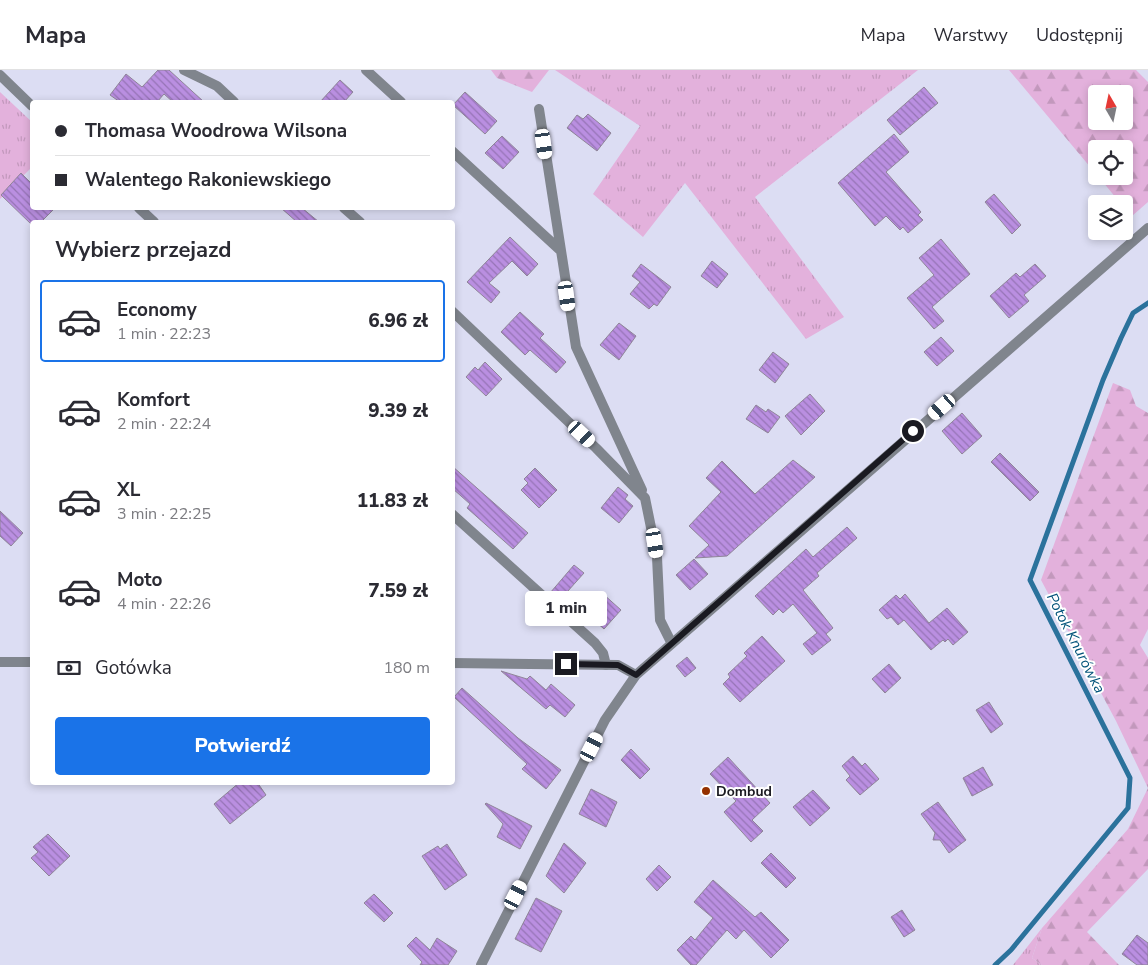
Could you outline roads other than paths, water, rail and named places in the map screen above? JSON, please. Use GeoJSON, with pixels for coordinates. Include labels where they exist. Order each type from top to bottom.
{"type":"FeatureCollection","features":[{"type":"Feature","properties":{"kind":"street"},"geometry":{"type":"LineString","coordinates":[[184,70],[217,86],[232,100]]}},
{"type":"Feature","properties":{"kind":"street"},"geometry":{"type":"LineString","coordinates":[[366,70],[399,100]]}},
{"type":"Feature","properties":{"kind":"street"},"geometry":{"type":"LineString","coordinates":[[0,74],[30,104]]}},
{"type":"Feature","properties":{"kind":"street"},"geometry":{"type":"LineString","coordinates":[[540,109],[576,348],[645,498],[657,557],[660,620],[671,642]]}},
{"type":"Feature","properties":{"kind":"street"},"geometry":{"type":"LineString","coordinates":[[455,154],[560,250]]}},
{"type":"Feature","properties":{"kind":"street"},"geometry":{"type":"LineString","coordinates":[[140,210],[152,220]]}},
{"type":"Feature","properties":{"kind":"street"},"geometry":{"type":"LineString","coordinates":[[346,210],[358,220]]}},
{"type":"Feature","properties":{"kind":"street"},"geometry":{"type":"LineString","coordinates":[[481,965],[605,720],[636,675],[671,642],[1148,228]]}},
{"type":"Feature","properties":{"kind":"street"},"geometry":{"type":"LineString","coordinates":[[455,314],[596,448],[645,498]]}},
{"type":"Feature","properties":{"kind":"street"},"geometry":{"type":"LineString","coordinates":[[455,517],[595,643],[603,652],[606,665]]}},
{"type":"Feature","properties":{"kind":"street"},"geometry":{"type":"LineString","coordinates":[[0,662],[30,662]]}},
{"type":"Feature","properties":{"kind":"street"},"geometry":{"type":"LineString","coordinates":[[455,663],[618,665],[636,675]]}},
{"type":"Feature","properties":{"kind":"waterway","name":"Potok Knurówka"},"geometry":{"type":"LineString","coordinates":[[995,965],[1011,950],[1128,808],[1130,778],[1030,580],[1103,380],[1133,313],[1148,303]]}},
{"type":"Feature","properties":{"kind":"place","name":"Dombud"},"geometry":{"type":"Point","coordinates":[706,791]}}]}
